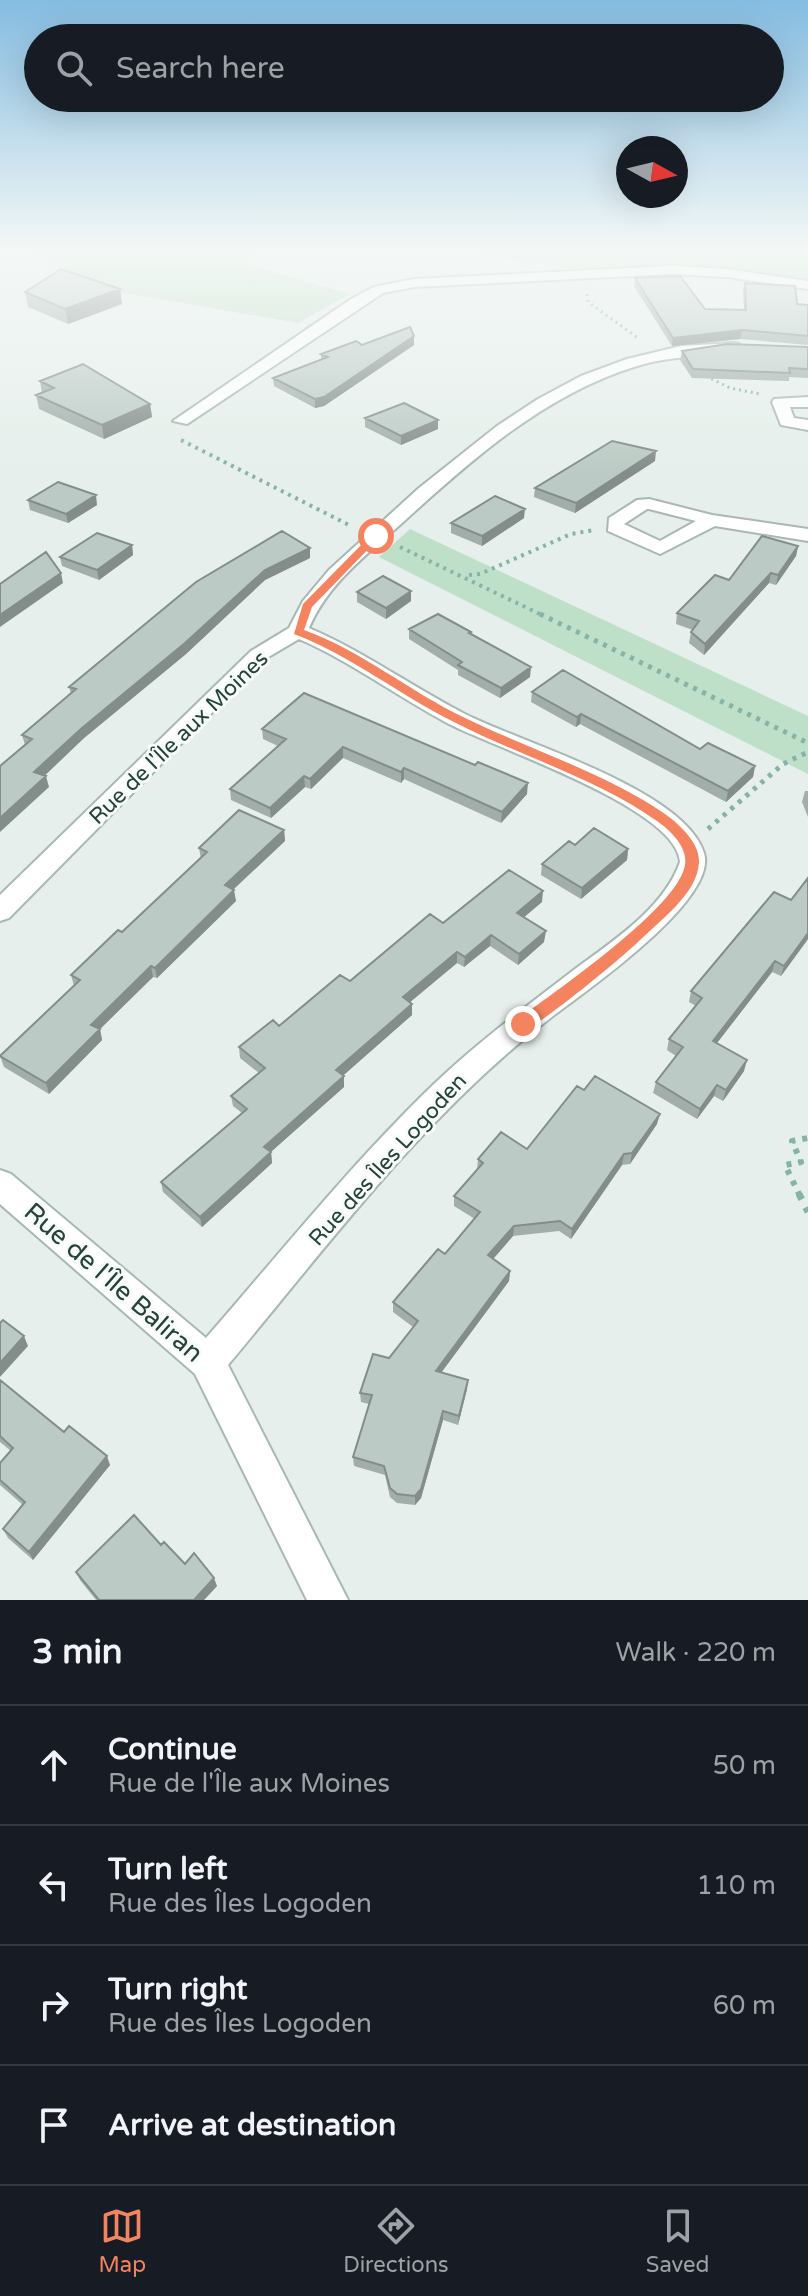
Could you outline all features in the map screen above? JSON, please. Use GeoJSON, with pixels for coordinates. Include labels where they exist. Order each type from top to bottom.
{"type":"FeatureCollection","features":[{"type":"Feature","properties":{"kind":"street"},"geometry":{"type":"LineString","coordinates":[[182,420],[326,323]]}},
{"type":"Feature","properties":{"kind":"street"},"geometry":{"type":"LineString","coordinates":[[689,846],[665,820],[630,798],[457,719],[332,644],[298,631],[307,606],[376,536],[477,447],[552,395],[607,371],[661,355],[701,348],[752,346]]}},
{"type":"Feature","properties":{"kind":"street"},"geometry":{"type":"LineString","coordinates":[[808,402],[780,402],[787,422],[808,425]]}},
{"type":"Feature","properties":{"kind":"street"},"geometry":{"type":"LineString","coordinates":[[712,520],[660,548],[615,527],[615,522],[643,504],[712,520],[808,535]]}},
{"type":"Feature","properties":{"kind":"street","name":"Rue de l'Île aux Moines"},"geometry":{"type":"LineString","coordinates":[[0,911],[258,655],[298,631]]}},
{"type":"Feature","properties":{"kind":"street","name":"Rue des Îles Logoden"},"geometry":{"type":"LineString","coordinates":[[208,1362],[417,1120],[468,1068],[623,947],[674,898],[688,878],[693,861],[689,846]]}},
{"type":"Feature","properties":{"kind":"street","name":"Rue de l'Île Baliran"},"geometry":{"type":"LineString","coordinates":[[0,1184],[208,1362],[328,1600]]}},
{"type":"Feature","properties":{"kind":"path"},"geometry":{"type":"LineString","coordinates":[[182,420],[189,423],[176,437],[808,743]]}},
{"type":"Feature","properties":{"kind":"path"},"geometry":{"type":"LineString","coordinates":[[465,575],[480,574],[571,534],[615,527]]}},
{"type":"Feature","properties":{"kind":"path"},"geometry":{"type":"LineString","coordinates":[[689,846],[783,764],[808,752]]}},
{"type":"Feature","properties":{"kind":"path"},"geometry":{"type":"LineString","coordinates":[[808,1138],[792,1141],[801,1162],[785,1165],[808,1212]]}},
{"type":"Feature","properties":{"kind":"green space"},"geometry":{"type":"Polygon","coordinates":[[[410,529],[808,716],[808,774],[379,557],[410,529]]]}},
{"type":"Feature","properties":{"kind":"building"},"geometry":{"type":"Polygon","coordinates":[[[663,323],[808,323],[808,336],[742,330],[673,338],[663,323]]]}},
{"type":"Feature","properties":{"kind":"building"},"geometry":{"type":"Polygon","coordinates":[[[410,327],[414,336],[324,397],[315,399],[273,378],[328,357],[321,354],[356,341],[362,345],[410,327]]]}},
{"type":"Feature","properties":{"kind":"building"},"geometry":{"type":"Polygon","coordinates":[[[727,344],[808,347],[808,369],[789,368],[790,373],[693,369],[682,351],[727,344]]]}},
{"type":"Feature","properties":{"kind":"building"},"geometry":{"type":"Polygon","coordinates":[[[83,364],[150,404],[102,425],[36,395],[54,388],[40,381],[83,364]]]}},
{"type":"Feature","properties":{"kind":"building"},"geometry":{"type":"Polygon","coordinates":[[[404,403],[438,420],[401,436],[365,418],[404,403]]]}},
{"type":"Feature","properties":{"kind":"building"},"geometry":{"type":"Polygon","coordinates":[[[612,441],[656,451],[576,503],[535,488],[612,441]]]}},
{"type":"Feature","properties":{"kind":"building"},"geometry":{"type":"Polygon","coordinates":[[[58,482],[96,495],[66,514],[28,500],[58,482]]]}},
{"type":"Feature","properties":{"kind":"building"},"geometry":{"type":"Polygon","coordinates":[[[495,496],[525,509],[482,536],[451,523],[495,496]]]}},
{"type":"Feature","properties":{"kind":"building"},"geometry":{"type":"Polygon","coordinates":[[[282,531],[310,548],[265,570],[185,643],[82,728],[34,772],[46,776],[0,818],[0,766],[32,739],[22,735],[76,689],[69,687],[196,582],[282,531]]]}},
{"type":"Feature","properties":{"kind":"building"},"geometry":{"type":"Polygon","coordinates":[[[97,533],[132,545],[97,570],[60,557],[97,533]]]}},
{"type":"Feature","properties":{"kind":"building"},"geometry":{"type":"Polygon","coordinates":[[[762,536],[798,546],[778,575],[771,573],[705,644],[691,632],[699,621],[677,613],[715,575],[729,580],[762,536]]]}},
{"type":"Feature","properties":{"kind":"building"},"geometry":{"type":"Polygon","coordinates":[[[46,552],[61,573],[0,615],[0,584],[46,552]]]}},
{"type":"Feature","properties":{"kind":"building"},"geometry":{"type":"Polygon","coordinates":[[[383,576],[411,591],[386,608],[357,592],[383,576]]]}},
{"type":"Feature","properties":{"kind":"building"},"geometry":{"type":"Polygon","coordinates":[[[438,614],[531,667],[501,688],[458,665],[462,662],[409,629],[438,614]]]}},
{"type":"Feature","properties":{"kind":"building"},"geometry":{"type":"Polygon","coordinates":[[[563,670],[700,749],[708,743],[755,766],[728,791],[581,714],[577,717],[532,692],[563,670]]]}},
{"type":"Feature","properties":{"kind":"building"},"geometry":{"type":"Polygon","coordinates":[[[304,693],[475,765],[478,762],[528,783],[502,812],[404,768],[401,772],[343,747],[310,779],[304,776],[270,808],[230,789],[286,739],[262,729],[304,693]]]}},
{"type":"Feature","properties":{"kind":"building"},"geometry":{"type":"Polygon","coordinates":[[[239,810],[284,830],[225,885],[234,890],[155,968],[151,966],[91,1025],[100,1029],[46,1083],[0,1056],[80,980],[71,975],[207,852],[199,848],[239,810]]]}},
{"type":"Feature","properties":{"kind":"building"},"geometry":{"type":"Polygon","coordinates":[[[594,828],[628,849],[582,888],[542,864],[569,841],[575,845],[594,828]]]}},
{"type":"Feature","properties":{"kind":"building"},"geometry":{"type":"Polygon","coordinates":[[[509,870],[543,891],[517,913],[546,931],[519,954],[491,935],[465,957],[457,952],[403,997],[412,1004],[336,1070],[344,1076],[264,1147],[271,1152],[200,1217],[161,1182],[247,1109],[231,1096],[265,1068],[239,1047],[273,1020],[279,1026],[340,975],[350,981],[430,914],[443,923],[509,870]]]}},
{"type":"Feature","properties":{"kind":"building"},"geometry":{"type":"Polygon","coordinates":[[[808,878],[808,933],[784,966],[775,961],[713,1041],[747,1060],[726,1090],[717,1085],[700,1109],[656,1082],[683,1047],[669,1039],[702,998],[691,991],[774,892],[791,900],[808,878]]]}},
{"type":"Feature","properties":{"kind":"building"},"geometry":{"type":"Polygon","coordinates":[[[595,1076],[660,1114],[632,1153],[624,1154],[572,1229],[560,1221],[514,1226],[488,1255],[510,1271],[436,1371],[468,1380],[459,1416],[443,1411],[421,1489],[415,1496],[397,1494],[390,1488],[384,1466],[353,1457],[372,1395],[360,1393],[373,1354],[389,1358],[418,1321],[393,1302],[438,1249],[445,1254],[480,1212],[454,1196],[483,1163],[478,1159],[501,1132],[527,1149],[577,1086],[584,1090],[595,1076]]]}},
{"type":"Feature","properties":{"kind":"building"},"geometry":{"type":"Polygon","coordinates":[[[3,1320],[24,1336],[0,1363],[0,1323],[3,1320]]]}},
{"type":"Feature","properties":{"kind":"building"},"geometry":{"type":"Polygon","coordinates":[[[0,1380],[64,1432],[69,1426],[107,1456],[29,1552],[3,1529],[25,1502],[0,1480],[0,1463],[13,1448],[0,1436],[0,1380]]]}},
{"type":"Feature","properties":{"kind":"building"},"geometry":{"type":"Polygon","coordinates":[[[134,1515],[161,1545],[164,1542],[185,1564],[194,1553],[214,1578],[194,1600],[99,1600],[76,1572],[134,1515]]]}},
{"type":"Feature","properties":{"kind":"route"},"geometry":{"type":"LineString","coordinates":[[376,536],[307,606],[298,631],[332,644],[457,719],[630,798],[665,820],[689,846],[693,861],[688,878],[674,898],[623,947],[523,1024]]}}]}
